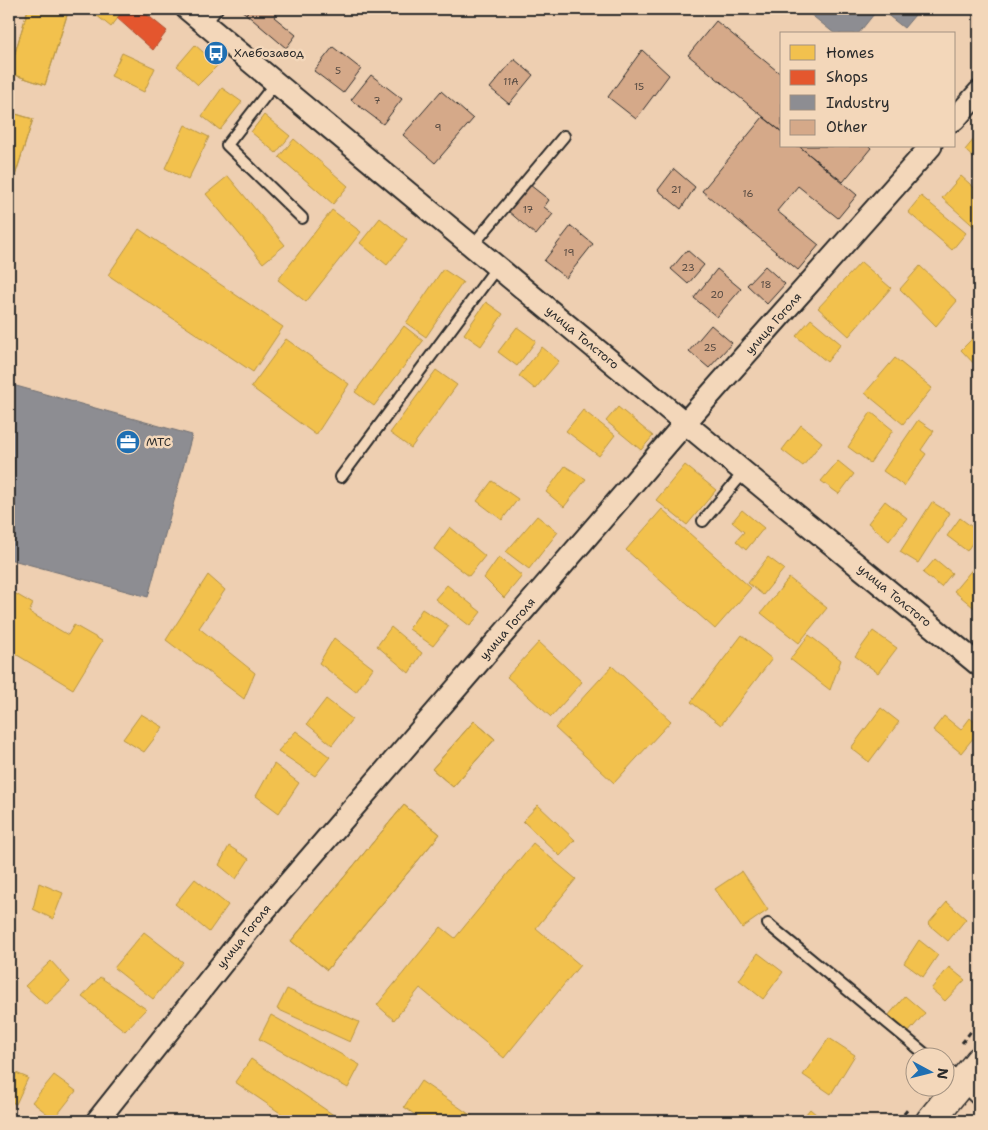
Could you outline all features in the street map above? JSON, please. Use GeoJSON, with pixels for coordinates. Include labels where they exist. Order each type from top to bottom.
{"type":"FeatureCollection","features":[{"type":"Feature","properties":{"kind":"main road"},"geometry":{"type":"LineString","coordinates":[[930,1121],[967,1076]]}},
{"type":"Feature","properties":{"kind":"street","name":"улица Толстого"},"geometry":{"type":"LineString","coordinates":[[187,9],[211,16],[276,82],[979,665]]}},
{"type":"Feature","properties":{"kind":"street"},"geometry":{"type":"LineString","coordinates":[[956,118],[979,92]]}},
{"type":"Feature","properties":{"kind":"street","name":"улица Гоголя"},"geometry":{"type":"LineString","coordinates":[[97,1121],[260,916],[685,423],[929,148]]}},
{"type":"Feature","properties":{"kind":"lane"},"geometry":{"type":"LineString","coordinates":[[276,82],[227,145],[302,218]]}},
{"type":"Feature","properties":{"kind":"lane"},"geometry":{"type":"LineString","coordinates":[[472,246],[564,136]]}},
{"type":"Feature","properties":{"kind":"lane"},"geometry":{"type":"LineString","coordinates":[[341,477],[497,267]]}},
{"type":"Feature","properties":{"kind":"lane"},"geometry":{"type":"LineString","coordinates":[[702,521],[744,472]]}},
{"type":"Feature","properties":{"kind":"lane"},"geometry":{"type":"LineString","coordinates":[[768,924],[918,1048]]}},
{"type":"Feature","properties":{"kind":"building: Homes"},"geometry":{"type":"Polygon","coordinates":[[[28,9],[69,9],[45,85],[9,73],[28,9]]]}},
{"type":"Feature","properties":{"kind":"building: Homes"},"geometry":{"type":"Polygon","coordinates":[[[28,9],[69,9],[45,85],[9,73],[28,9]]]}},
{"type":"Feature","properties":{"kind":"building: Homes"},"geometry":{"type":"Polygon","coordinates":[[[101,9],[125,9],[111,27],[96,15],[101,9]]]}},
{"type":"Feature","properties":{"kind":"building: Homes"},"geometry":{"type":"Polygon","coordinates":[[[195,45],[218,65],[198,85],[177,66],[195,45]]]}},
{"type":"Feature","properties":{"kind":"building: Homes"},"geometry":{"type":"Polygon","coordinates":[[[122,53],[155,68],[144,92],[111,76],[122,53]]]}},
{"type":"Feature","properties":{"kind":"building: Homes"},"geometry":{"type":"Polygon","coordinates":[[[222,88],[242,102],[220,130],[202,116],[222,88]]]}},
{"type":"Feature","properties":{"kind":"building: Homes"},"geometry":{"type":"Polygon","coordinates":[[[9,112],[33,119],[9,195],[9,112]]]}},
{"type":"Feature","properties":{"kind":"building: Homes"},"geometry":{"type":"Polygon","coordinates":[[[9,112],[33,119],[9,195],[9,112]]]}},
{"type":"Feature","properties":{"kind":"building: Homes"},"geometry":{"type":"Polygon","coordinates":[[[264,115],[290,136],[276,153],[251,132],[264,115]]]}},
{"type":"Feature","properties":{"kind":"building: Homes"},"geometry":{"type":"Polygon","coordinates":[[[185,125],[209,137],[188,180],[165,168],[185,125]]]}},
{"type":"Feature","properties":{"kind":"building: Homes"},"geometry":{"type":"Polygon","coordinates":[[[979,133],[979,163],[965,150],[979,133]]]}},
{"type":"Feature","properties":{"kind":"building: Homes"},"geometry":{"type":"Polygon","coordinates":[[[294,139],[348,186],[333,204],[279,157],[294,139]]]}},
{"type":"Feature","properties":{"kind":"building: Homes"},"geometry":{"type":"Polygon","coordinates":[[[228,176],[285,245],[263,263],[206,194],[228,176]]]}},
{"type":"Feature","properties":{"kind":"building: Homes"},"geometry":{"type":"Polygon","coordinates":[[[961,176],[979,192],[979,231],[942,198],[961,176]]]}},
{"type":"Feature","properties":{"kind":"building: Homes"},"geometry":{"type":"Polygon","coordinates":[[[921,196],[966,233],[952,250],[908,212],[921,196]]]}},
{"type":"Feature","properties":{"kind":"building: Homes"},"geometry":{"type":"Polygon","coordinates":[[[332,210],[361,232],[306,302],[278,280],[332,210]]]}},
{"type":"Feature","properties":{"kind":"building: Homes"},"geometry":{"type":"Polygon","coordinates":[[[380,218],[407,240],[387,265],[360,243],[380,218]]]}},
{"type":"Feature","properties":{"kind":"building: Homes"},"geometry":{"type":"Polygon","coordinates":[[[139,229],[283,327],[253,372],[108,275],[139,229]]]}},
{"type":"Feature","properties":{"kind":"building: Homes"},"geometry":{"type":"Polygon","coordinates":[[[861,262],[891,288],[849,336],[818,308],[861,262]]]}},
{"type":"Feature","properties":{"kind":"building: Homes"},"geometry":{"type":"Polygon","coordinates":[[[920,266],[957,301],[936,326],[900,289],[920,266]]]}},
{"type":"Feature","properties":{"kind":"building: Homes"},"geometry":{"type":"Polygon","coordinates":[[[443,269],[463,282],[426,337],[406,323],[443,269]]]}},
{"type":"Feature","properties":{"kind":"building: Homes"},"geometry":{"type":"Polygon","coordinates":[[[979,273],[979,285],[973,279],[979,273]]]}},
{"type":"Feature","properties":{"kind":"building: Homes"},"geometry":{"type":"Polygon","coordinates":[[[486,302],[503,314],[481,346],[464,334],[486,302]]]}},
{"type":"Feature","properties":{"kind":"building: Homes"},"geometry":{"type":"Polygon","coordinates":[[[811,319],[841,344],[827,362],[796,336],[811,319]]]}},
{"type":"Feature","properties":{"kind":"building: Homes"},"geometry":{"type":"Polygon","coordinates":[[[404,326],[423,341],[374,406],[355,392],[404,326]]]}},
{"type":"Feature","properties":{"kind":"building: Homes"},"geometry":{"type":"Polygon","coordinates":[[[517,327],[536,341],[517,366],[498,352],[517,327]]]}},
{"type":"Feature","properties":{"kind":"building: Homes"},"geometry":{"type":"Polygon","coordinates":[[[976,335],[979,338],[979,369],[961,350],[976,335]]]}},
{"type":"Feature","properties":{"kind":"building: Homes"},"geometry":{"type":"Polygon","coordinates":[[[286,339],[349,384],[316,435],[251,387],[286,339]]]}},
{"type":"Feature","properties":{"kind":"building: Homes"},"geometry":{"type":"Polygon","coordinates":[[[542,347],[559,361],[535,389],[519,376],[542,347]]]}},
{"type":"Feature","properties":{"kind":"building: Homes"},"geometry":{"type":"Polygon","coordinates":[[[895,358],[932,388],[903,424],[865,393],[895,358]]]}},
{"type":"Feature","properties":{"kind":"building: Homes"},"geometry":{"type":"Polygon","coordinates":[[[436,370],[457,385],[411,448],[390,433],[436,370]]]}},
{"type":"Feature","properties":{"kind":"building: Homes"},"geometry":{"type":"Polygon","coordinates":[[[618,407],[653,436],[641,450],[606,421],[618,407]]]}},
{"type":"Feature","properties":{"kind":"building: Homes"},"geometry":{"type":"Polygon","coordinates":[[[583,410],[615,435],[599,456],[566,431],[583,410]]]}},
{"type":"Feature","properties":{"kind":"building: Homes"},"geometry":{"type":"Polygon","coordinates":[[[871,412],[893,430],[870,463],[848,447],[871,412]]]}},
{"type":"Feature","properties":{"kind":"building: Homes"},"geometry":{"type":"Polygon","coordinates":[[[918,420],[934,431],[921,450],[926,454],[904,486],[883,471],[918,420]]]}},
{"type":"Feature","properties":{"kind":"building: Homes"},"geometry":{"type":"Polygon","coordinates":[[[801,425],[822,442],[803,466],[782,450],[801,425]]]}},
{"type":"Feature","properties":{"kind":"building: Homes"},"geometry":{"type":"Polygon","coordinates":[[[838,461],[854,474],[839,494],[821,481],[838,461]]]}},
{"type":"Feature","properties":{"kind":"building: Homes"},"geometry":{"type":"Polygon","coordinates":[[[685,465],[716,490],[687,525],[656,500],[685,465]]]}},
{"type":"Feature","properties":{"kind":"building: Homes"},"geometry":{"type":"Polygon","coordinates":[[[565,466],[586,479],[564,507],[546,492],[565,466]]]}},
{"type":"Feature","properties":{"kind":"building: Homes"},"geometry":{"type":"Polygon","coordinates":[[[492,481],[518,499],[502,520],[477,501],[492,481]]]}},
{"type":"Feature","properties":{"kind":"building: Homes"},"geometry":{"type":"Polygon","coordinates":[[[885,501],[907,518],[889,541],[868,523],[885,501]]]}},
{"type":"Feature","properties":{"kind":"building: Homes"},"geometry":{"type":"Polygon","coordinates":[[[932,502],[950,513],[918,563],[900,552],[932,502]]]}},
{"type":"Feature","properties":{"kind":"building: Homes"},"geometry":{"type":"Polygon","coordinates":[[[662,509],[751,588],[715,629],[626,550],[662,509]]]}},
{"type":"Feature","properties":{"kind":"building: Homes"},"geometry":{"type":"Polygon","coordinates":[[[742,510],[764,528],[746,550],[736,541],[744,532],[732,522],[742,510]]]}},
{"type":"Feature","properties":{"kind":"building: Homes"},"geometry":{"type":"Polygon","coordinates":[[[537,516],[558,532],[529,569],[506,552],[537,516]]]}},
{"type":"Feature","properties":{"kind":"building: Homes"},"geometry":{"type":"Polygon","coordinates":[[[960,518],[979,532],[967,551],[947,536],[960,518]]]}},
{"type":"Feature","properties":{"kind":"building: Homes"},"geometry":{"type":"Polygon","coordinates":[[[450,527],[485,556],[469,576],[434,549],[450,527]]]}},
{"type":"Feature","properties":{"kind":"building: Homes"},"geometry":{"type":"Polygon","coordinates":[[[499,557],[522,576],[504,598],[484,578],[499,557]]]}},
{"type":"Feature","properties":{"kind":"building: Homes"},"geometry":{"type":"Polygon","coordinates":[[[768,557],[784,569],[763,595],[748,583],[768,557]]]}},
{"type":"Feature","properties":{"kind":"building: Homes"},"geometry":{"type":"Polygon","coordinates":[[[935,559],[952,573],[941,587],[923,573],[935,559]]]}},
{"type":"Feature","properties":{"kind":"building: Homes"},"geometry":{"type":"Polygon","coordinates":[[[975,566],[979,570],[979,612],[954,591],[975,566]]]}},
{"type":"Feature","properties":{"kind":"building: Homes"},"geometry":{"type":"Polygon","coordinates":[[[208,575],[225,590],[199,628],[255,673],[244,699],[166,640],[208,575]]]}},
{"type":"Feature","properties":{"kind":"building: Homes"},"geometry":{"type":"Polygon","coordinates":[[[789,578],[827,608],[799,643],[761,613],[789,578]]]}},
{"type":"Feature","properties":{"kind":"building: Homes"},"geometry":{"type":"Polygon","coordinates":[[[447,585],[481,612],[470,626],[435,599],[447,585]]]}},
{"type":"Feature","properties":{"kind":"building: Homes"},"geometry":{"type":"Polygon","coordinates":[[[9,590],[33,604],[29,612],[68,635],[74,625],[102,641],[73,689],[9,650],[9,640],[11,637],[9,636],[9,590]]]}},
{"type":"Feature","properties":{"kind":"building: Homes"},"geometry":{"type":"Polygon","coordinates":[[[422,609],[449,626],[433,646],[409,629],[422,609]]]}},
{"type":"Feature","properties":{"kind":"building: Homes"},"geometry":{"type":"Polygon","coordinates":[[[391,627],[422,653],[409,673],[377,646],[391,627]]]}},
{"type":"Feature","properties":{"kind":"building: Homes"},"geometry":{"type":"Polygon","coordinates":[[[873,631],[897,648],[878,673],[855,656],[873,631]]]}},
{"type":"Feature","properties":{"kind":"building: Homes"},"geometry":{"type":"Polygon","coordinates":[[[742,635],[772,659],[721,725],[691,702],[742,635]]]}},
{"type":"Feature","properties":{"kind":"building: Homes"},"geometry":{"type":"Polygon","coordinates":[[[809,635],[841,660],[830,690],[790,659],[809,635]]]}},
{"type":"Feature","properties":{"kind":"building: Homes"},"geometry":{"type":"Polygon","coordinates":[[[334,638],[373,668],[356,692],[319,663],[334,638]]]}},
{"type":"Feature","properties":{"kind":"building: Homes"},"geometry":{"type":"Polygon","coordinates":[[[539,642],[582,682],[551,717],[507,677],[539,642]]]}},
{"type":"Feature","properties":{"kind":"building: Homes"},"geometry":{"type":"Polygon","coordinates":[[[612,666],[671,721],[614,783],[555,728],[612,666]]]}},
{"type":"Feature","properties":{"kind":"building: Homes"},"geometry":{"type":"Polygon","coordinates":[[[326,699],[352,719],[332,745],[307,724],[326,699]]]}},
{"type":"Feature","properties":{"kind":"building: Homes"},"geometry":{"type":"Polygon","coordinates":[[[881,708],[899,722],[869,762],[851,748],[881,708]]]}},
{"type":"Feature","properties":{"kind":"building: Homes"},"geometry":{"type":"Polygon","coordinates":[[[141,714],[163,727],[144,752],[123,739],[141,714]]]}},
{"type":"Feature","properties":{"kind":"building: Homes"},"geometry":{"type":"Polygon","coordinates":[[[944,716],[961,730],[970,718],[979,726],[979,731],[961,753],[933,730],[944,716]]]}},
{"type":"Feature","properties":{"kind":"building: Homes"},"geometry":{"type":"Polygon","coordinates":[[[474,721],[495,739],[453,787],[432,769],[474,721]]]}},
{"type":"Feature","properties":{"kind":"building: Homes"},"geometry":{"type":"Polygon","coordinates":[[[474,721],[495,739],[453,787],[432,769],[474,721]]]}},
{"type":"Feature","properties":{"kind":"building: Homes"},"geometry":{"type":"Polygon","coordinates":[[[296,731],[330,757],[315,776],[278,751],[296,731]]]}},
{"type":"Feature","properties":{"kind":"building: Homes"},"geometry":{"type":"Polygon","coordinates":[[[274,764],[299,783],[279,813],[256,796],[274,764]]]}},
{"type":"Feature","properties":{"kind":"building: Homes"},"geometry":{"type":"Polygon","coordinates":[[[979,773],[979,787],[973,782],[979,773]]]}},
{"type":"Feature","properties":{"kind":"building: Homes"},"geometry":{"type":"Polygon","coordinates":[[[404,805],[440,834],[327,970],[291,941],[404,805]]]}},
{"type":"Feature","properties":{"kind":"building: Homes"},"geometry":{"type":"Polygon","coordinates":[[[404,805],[440,834],[327,970],[291,941],[404,805]]]}},
{"type":"Feature","properties":{"kind":"building: Homes"},"geometry":{"type":"Polygon","coordinates":[[[538,805],[575,840],[560,856],[523,821],[538,805]]]}},
{"type":"Feature","properties":{"kind":"building: Homes"},"geometry":{"type":"Polygon","coordinates":[[[533,843],[576,879],[536,928],[580,965],[504,1058],[420,988],[394,1020],[377,1005],[441,927],[455,938],[533,843]]]}},
{"type":"Feature","properties":{"kind":"building: Homes"},"geometry":{"type":"Polygon","coordinates":[[[229,846],[249,859],[236,879],[219,865],[229,846]]]}},
{"type":"Feature","properties":{"kind":"building: Homes"},"geometry":{"type":"Polygon","coordinates":[[[742,871],[768,910],[742,928],[715,889],[742,871]]]}},
{"type":"Feature","properties":{"kind":"building: Homes"},"geometry":{"type":"Polygon","coordinates":[[[195,879],[228,905],[209,932],[175,904],[195,879]]]}},
{"type":"Feature","properties":{"kind":"building: Homes"},"geometry":{"type":"Polygon","coordinates":[[[39,883],[63,893],[53,919],[33,909],[39,883]]]}},
{"type":"Feature","properties":{"kind":"building: Homes"},"geometry":{"type":"Polygon","coordinates":[[[947,902],[966,919],[948,941],[928,924],[947,902]]]}},
{"type":"Feature","properties":{"kind":"building: Homes"},"geometry":{"type":"Polygon","coordinates":[[[144,932],[183,962],[153,999],[114,968],[144,932]]]}},
{"type":"Feature","properties":{"kind":"building: Homes"},"geometry":{"type":"Polygon","coordinates":[[[919,940],[938,955],[923,977],[904,963],[919,940]]]}},
{"type":"Feature","properties":{"kind":"building: Homes"},"geometry":{"type":"Polygon","coordinates":[[[758,953],[783,972],[763,999],[739,980],[758,953]]]}},
{"type":"Feature","properties":{"kind":"building: Homes"},"geometry":{"type":"Polygon","coordinates":[[[51,961],[70,982],[46,1005],[25,986],[51,961]]]}},
{"type":"Feature","properties":{"kind":"building: Homes"},"geometry":{"type":"Polygon","coordinates":[[[949,967],[965,980],[945,1001],[931,989],[949,967]]]}},
{"type":"Feature","properties":{"kind":"building: Homes"},"geometry":{"type":"Polygon","coordinates":[[[100,977],[146,1009],[125,1031],[82,997],[100,977]]]}},
{"type":"Feature","properties":{"kind":"building: Homes"},"geometry":{"type":"Polygon","coordinates":[[[287,989],[359,1022],[350,1042],[277,1009],[287,989]]]}},
{"type":"Feature","properties":{"kind":"building: Homes"},"geometry":{"type":"Polygon","coordinates":[[[905,996],[925,1013],[908,1033],[888,1016],[905,996]]]}},
{"type":"Feature","properties":{"kind":"building: Homes"},"geometry":{"type":"Polygon","coordinates":[[[271,1015],[360,1065],[348,1088],[259,1039],[271,1015]]]}},
{"type":"Feature","properties":{"kind":"building: Homes"},"geometry":{"type":"Polygon","coordinates":[[[829,1038],[855,1055],[831,1094],[803,1075],[829,1038]]]}},
{"type":"Feature","properties":{"kind":"building: Homes"},"geometry":{"type":"Polygon","coordinates":[[[251,1059],[338,1118],[336,1121],[292,1121],[235,1082],[251,1059]]]}},
{"type":"Feature","properties":{"kind":"building: Homes"},"geometry":{"type":"Polygon","coordinates":[[[9,1070],[28,1078],[16,1104],[9,1101],[9,1070]]]}},
{"type":"Feature","properties":{"kind":"building: Homes"},"geometry":{"type":"Polygon","coordinates":[[[54,1075],[76,1091],[54,1119],[32,1102],[54,1075]]]}},
{"type":"Feature","properties":{"kind":"building: Homes"},"geometry":{"type":"Polygon","coordinates":[[[421,1081],[479,1121],[424,1121],[404,1107],[421,1081]]]}},
{"type":"Feature","properties":{"kind":"building: Homes"},"geometry":{"type":"Polygon","coordinates":[[[810,1109],[824,1121],[800,1121],[810,1109]]]}},
{"type":"Feature","properties":{"kind":"building: Homes"},"geometry":{"type":"Polygon","coordinates":[[[691,1114],[700,1121],[685,1121],[691,1114]]]}},
{"type":"Feature","properties":{"kind":"building: Shops"},"geometry":{"type":"Polygon","coordinates":[[[125,9],[140,9],[167,31],[153,50],[117,18],[125,9]]]}},
{"type":"Feature","properties":{"kind":"building: Industry"},"geometry":{"type":"Polygon","coordinates":[[[804,9],[878,9],[860,32],[833,32],[804,9]]]}},
{"type":"Feature","properties":{"kind":"building: Industry"},"geometry":{"type":"Polygon","coordinates":[[[880,9],[920,9],[904,28],[880,9]]]}},
{"type":"Feature","properties":{"kind":"building: Industry"},"geometry":{"type":"Polygon","coordinates":[[[9,384],[192,435],[148,597],[9,559],[9,384]]]}},
{"type":"Feature","properties":{"kind":"building: Other"},"geometry":{"type":"Polygon","coordinates":[[[240,9],[250,9],[246,14],[240,9]]]}},
{"type":"Feature","properties":{"kind":"building: Other"},"geometry":{"type":"Polygon","coordinates":[[[250,9],[281,9],[274,17],[296,35],[286,48],[246,14],[250,9]]]}},
{"type":"Feature","properties":{"kind":"building: Other"},"geometry":{"type":"Polygon","coordinates":[[[716,21],[780,73],[780,130],[688,55],[716,21]]]}},
{"type":"Feature","properties":{"kind":"building: Other"},"geometry":{"type":"Polygon","coordinates":[[[333,47],[361,69],[343,93],[314,71],[333,47]]]}},
{"type":"Feature","properties":{"kind":"building: Other"},"geometry":{"type":"Polygon","coordinates":[[[642,50],[669,75],[636,119],[608,97],[642,50]]]}},
{"type":"Feature","properties":{"kind":"building: Other"},"geometry":{"type":"Polygon","coordinates":[[[514,59],[533,75],[509,104],[490,88],[514,59]]]}},
{"type":"Feature","properties":{"kind":"building: Other"},"geometry":{"type":"Polygon","coordinates":[[[371,75],[402,99],[383,124],[351,100],[371,75]]]}},
{"type":"Feature","properties":{"kind":"building: Other"},"geometry":{"type":"Polygon","coordinates":[[[441,91],[473,119],[435,163],[403,135],[441,91]]]}},
{"type":"Feature","properties":{"kind":"building: Other"},"geometry":{"type":"Polygon","coordinates":[[[763,117],[780,130],[780,148],[801,148],[857,195],[838,218],[798,186],[777,211],[819,245],[798,270],[702,191],[763,117]]]}},
{"type":"Feature","properties":{"kind":"building: Other"},"geometry":{"type":"Polygon","coordinates":[[[801,148],[871,148],[843,182],[801,148]]]}},
{"type":"Feature","properties":{"kind":"building: Other"},"geometry":{"type":"Polygon","coordinates":[[[674,169],[695,187],[681,209],[658,190],[674,169]]]}},
{"type":"Feature","properties":{"kind":"building: Other"},"geometry":{"type":"Polygon","coordinates":[[[530,185],[549,200],[544,207],[553,214],[536,235],[508,211],[530,185]]]}},
{"type":"Feature","properties":{"kind":"building: Other"},"geometry":{"type":"Polygon","coordinates":[[[571,226],[593,244],[566,278],[544,261],[571,226]]]}},
{"type":"Feature","properties":{"kind":"building: Other"},"geometry":{"type":"Polygon","coordinates":[[[687,250],[704,265],[688,284],[671,269],[687,250]]]}},
{"type":"Feature","properties":{"kind":"building: Other"},"geometry":{"type":"Polygon","coordinates":[[[765,266],[785,284],[767,304],[747,285],[765,266]]]}},
{"type":"Feature","properties":{"kind":"building: Other"},"geometry":{"type":"Polygon","coordinates":[[[717,269],[741,289],[717,317],[694,298],[717,269]]]}},
{"type":"Feature","properties":{"kind":"building: Other"},"geometry":{"type":"Polygon","coordinates":[[[711,325],[732,343],[709,368],[689,351],[711,325]]]}},
{"type":"Feature","properties":{"kind":"place","name":"Хлебозавод"},"geometry":{"type":"Point","coordinates":[216,53]}},
{"type":"Feature","properties":{"kind":"place","name":"МТС"},"geometry":{"type":"Point","coordinates":[128,442]}}]}
